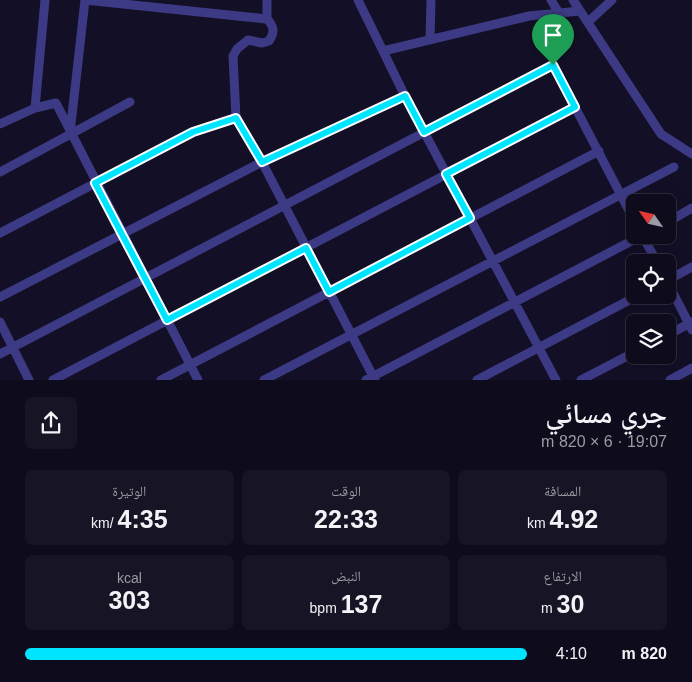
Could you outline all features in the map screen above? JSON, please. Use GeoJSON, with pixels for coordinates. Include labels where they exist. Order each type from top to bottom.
{"type":"FeatureCollection","features":[{"type":"Feature","properties":{"kind":"street"},"geometry":{"type":"LineString","coordinates":[[35,108],[45,0]]}},
{"type":"Feature","properties":{"kind":"street"},"geometry":{"type":"LineString","coordinates":[[70,134],[85,0],[267,19],[272,24],[273,32],[269,41],[262,43],[248,40],[237,48],[233,56],[236,118],[262,162],[372,378],[626,244]]}},
{"type":"Feature","properties":{"kind":"street"},"geometry":{"type":"LineString","coordinates":[[267,19],[268,0]]}},
{"type":"Feature","properties":{"kind":"street"},"geometry":{"type":"LineString","coordinates":[[358,0],[405,96],[556,380]]}},
{"type":"Feature","properties":{"kind":"street"},"geometry":{"type":"LineString","coordinates":[[430,40],[432,0]]}},
{"type":"Feature","properties":{"kind":"street"},"geometry":{"type":"LineString","coordinates":[[550,0],[559,12]]}},
{"type":"Feature","properties":{"kind":"street"},"geometry":{"type":"LineString","coordinates":[[573,0],[660,134],[692,154]]}},
{"type":"Feature","properties":{"kind":"street"},"geometry":{"type":"LineString","coordinates":[[588,22],[612,0]]}},
{"type":"Feature","properties":{"kind":"street"},"geometry":{"type":"LineString","coordinates":[[383,51],[529,16],[580,11]]}},
{"type":"Feature","properties":{"kind":"street"},"geometry":{"type":"LineString","coordinates":[[0,354],[553,65],[626,205]]}},
{"type":"Feature","properties":{"kind":"street"},"geometry":{"type":"LineString","coordinates":[[0,297],[262,162],[405,96]]}},
{"type":"Feature","properties":{"kind":"street"},"geometry":{"type":"LineString","coordinates":[[0,172],[130,102]]}},
{"type":"Feature","properties":{"kind":"street"},"geometry":{"type":"LineString","coordinates":[[0,124],[35,108],[56,103],[95,183],[198,380]]}},
{"type":"Feature","properties":{"kind":"street"},"geometry":{"type":"LineString","coordinates":[[53,380],[575,107]]}},
{"type":"Feature","properties":{"kind":"street"},"geometry":{"type":"LineString","coordinates":[[0,233],[193,132],[236,118]]}},
{"type":"Feature","properties":{"kind":"street"},"geometry":{"type":"LineString","coordinates":[[161,380],[598,151]]}},
{"type":"Feature","properties":{"kind":"street"},"geometry":{"type":"LineString","coordinates":[[264,380],[674,167]]}},
{"type":"Feature","properties":{"kind":"street"},"geometry":{"type":"LineString","coordinates":[[676,217],[692,208]]}},
{"type":"Feature","properties":{"kind":"street"},"geometry":{"type":"LineString","coordinates":[[676,277],[692,267]]}},
{"type":"Feature","properties":{"kind":"street"},"geometry":{"type":"LineString","coordinates":[[676,297],[691,325],[676,332]]}},
{"type":"Feature","properties":{"kind":"street"},"geometry":{"type":"LineString","coordinates":[[477,380],[626,302]]}},
{"type":"Feature","properties":{"kind":"street"},"geometry":{"type":"LineString","coordinates":[[0,322],[29,380]]}},
{"type":"Feature","properties":{"kind":"street"},"geometry":{"type":"LineString","coordinates":[[581,380],[626,357]]}},
{"type":"Feature","properties":{"kind":"street"},"geometry":{"type":"LineString","coordinates":[[670,380],[692,368]]}},
{"type":"Feature","properties":{"kind":"route"},"geometry":{"type":"LineString","coordinates":[[553,65],[575,107],[446,174],[470,218],[329,292],[306,248],[167,320],[95,183],[193,132],[236,118],[262,162],[405,96],[424,132],[553,65]]}}]}
